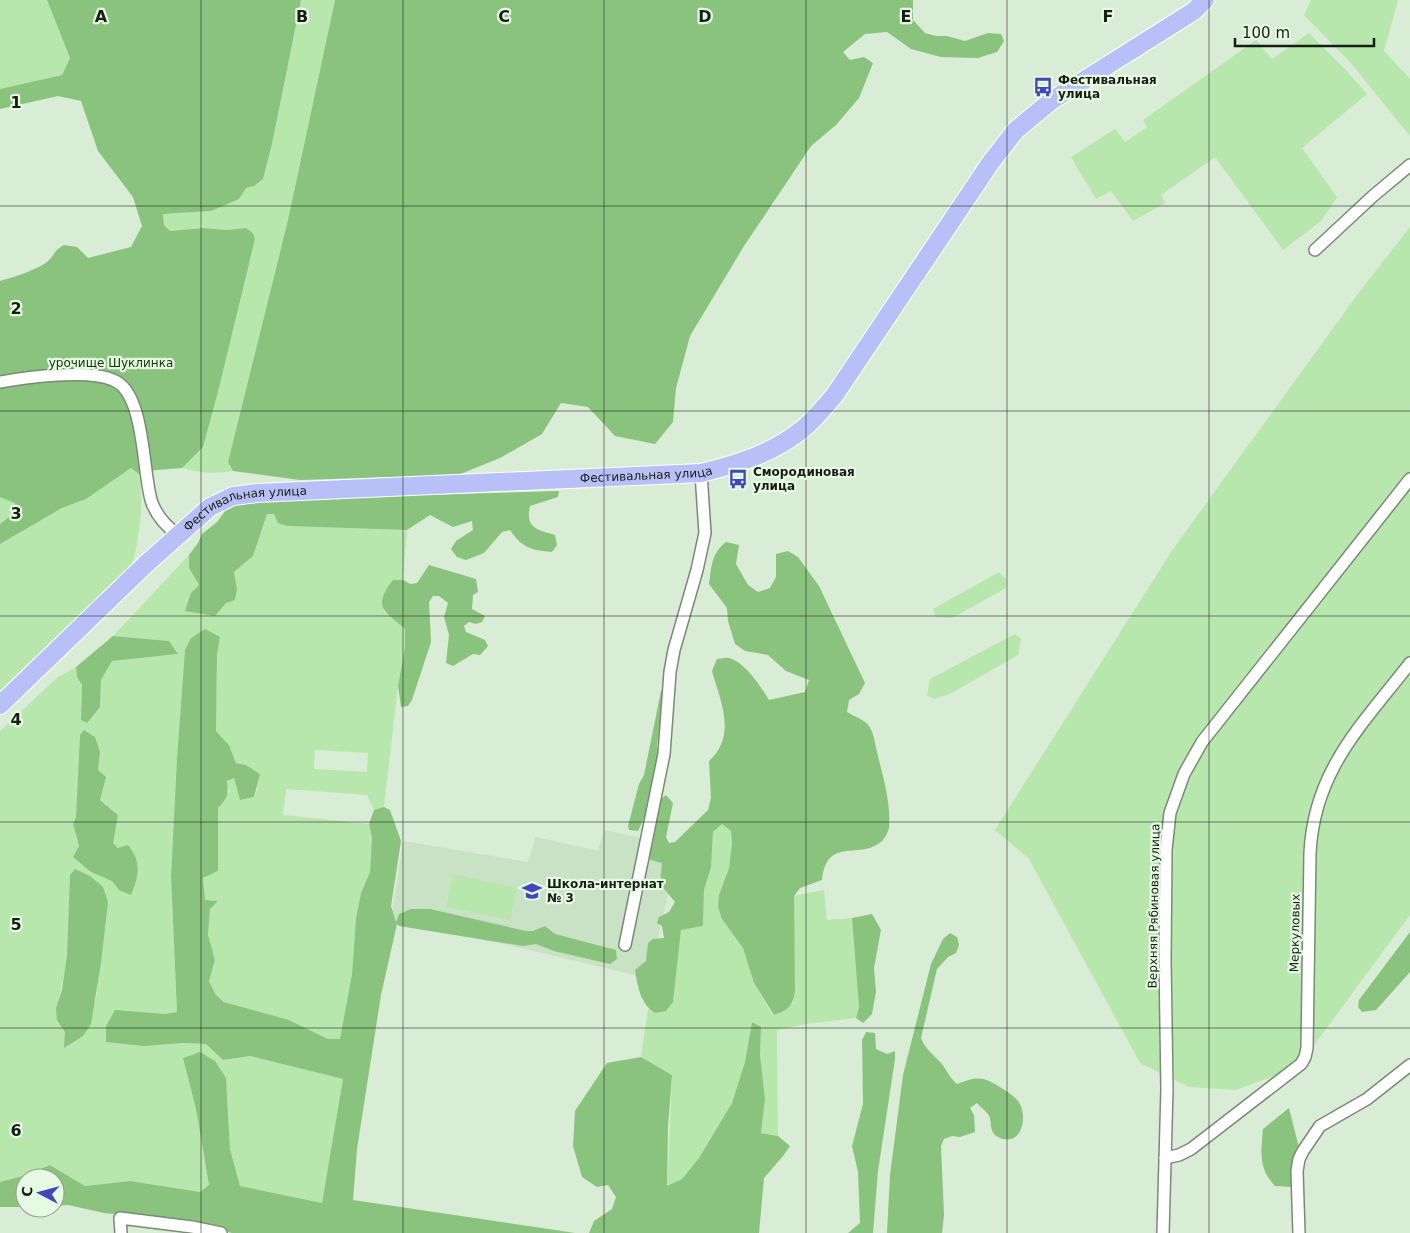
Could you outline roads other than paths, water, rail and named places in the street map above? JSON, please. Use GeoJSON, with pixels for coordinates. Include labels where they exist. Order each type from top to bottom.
{"type":"FeatureCollection","features":[{"type":"Feature","properties":{"kind":"main road","name":"Фестивальная улица"},"geometry":{"type":"LineString","coordinates":[[0,705],[178,535],[210,507],[233,496],[257,493],[701,473],[737,465],[768,452],[804,428],[834,396],[991,162],[1016,130],[1051,101],[1194,11],[1205,0]]}},
{"type":"Feature","properties":{"kind":"street"},"geometry":{"type":"LineString","coordinates":[[1315,250],[1372,196],[1410,165]]}},
{"type":"Feature","properties":{"kind":"street"},"geometry":{"type":"LineString","coordinates":[[0,382],[75,375],[114,380],[122,385],[134,408],[140,427],[147,486],[152,504],[164,524],[178,535]]}},
{"type":"Feature","properties":{"kind":"street"},"geometry":{"type":"LineString","coordinates":[[625,945],[664,754],[670,672],[705,533],[701,473]]}},
{"type":"Feature","properties":{"kind":"street","name":"Верхняя Рябиновая улица"},"geometry":{"type":"LineString","coordinates":[[1163,1233],[1167,1089],[1166,850],[1170,814],[1181,782],[1202,742],[1410,479]]}},
{"type":"Feature","properties":{"kind":"street","name":"Меркуловых"},"geometry":{"type":"LineString","coordinates":[[1165,1158],[1179,1155],[1192,1149],[1301,1064],[1306,1057],[1308,1048],[1311,830],[1317,806],[1327,777],[1339,756],[1410,663]]}},
{"type":"Feature","properties":{"kind":"street"},"geometry":{"type":"LineString","coordinates":[[1299,1233],[1298,1165],[1303,1150],[1320,1126],[1368,1099],[1410,1065]]}},
{"type":"Feature","properties":{"kind":"street"},"geometry":{"type":"LineString","coordinates":[[121,1233],[120,1218],[192,1227],[221,1233]]}},
{"type":"Feature","properties":{"kind":"place","name":"Фестивальная улица"},"geometry":{"type":"Point","coordinates":[1043,87]}},
{"type":"Feature","properties":{"kind":"place","name":"Смородиновая улица"},"geometry":{"type":"Point","coordinates":[738,479]}},
{"type":"Feature","properties":{"kind":"place","name":"Школа-интернат № 3"},"geometry":{"type":"Point","coordinates":[532,891]}},
{"type":"Feature","properties":{"kind":"park label","name":"урочище Шуклинка"},"geometry":{"type":"Point","coordinates":[111,363]}}]}
